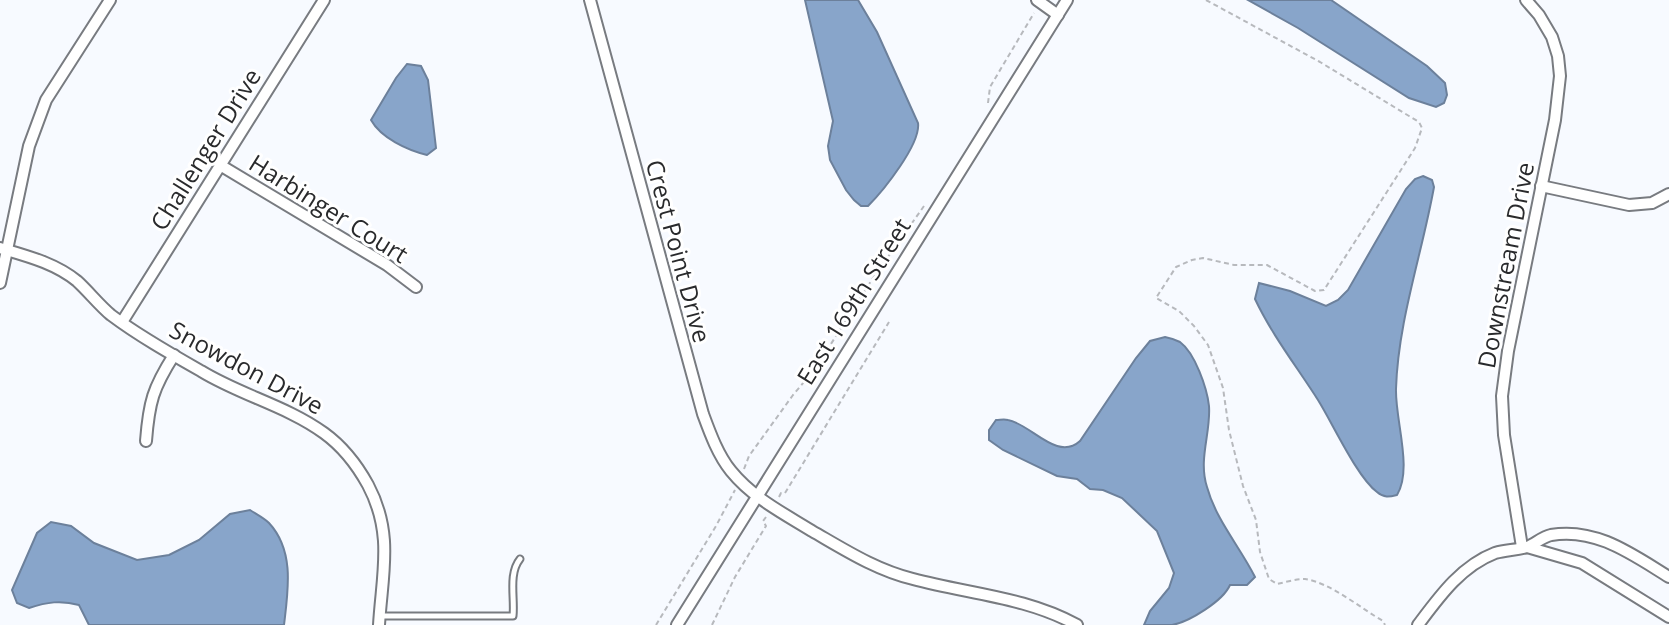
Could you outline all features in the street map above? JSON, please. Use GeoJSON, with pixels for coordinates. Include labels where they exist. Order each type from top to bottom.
{"type":"FeatureCollection","features":[{"type":"Feature","properties":{"kind":"street"},"geometry":{"type":"LineString","coordinates":[[0,283],[4,249],[29,146],[46,100],[110,0]]}},
{"type":"Feature","properties":{"kind":"street","name":"Challenger Drive"},"geometry":{"type":"LineString","coordinates":[[122,322],[324,0]]}},
{"type":"Feature","properties":{"kind":"street","name":"Crest Point Drive"},"geometry":{"type":"LineString","coordinates":[[590,0],[703,414],[731,471],[757,498],[866,563],[890,573],[1013,600],[1060,616],[1077,625]]}},
{"type":"Feature","properties":{"kind":"street","name":"East 169th Street"},"geometry":{"type":"LineString","coordinates":[[677,625],[1067,0]]}},
{"type":"Feature","properties":{"kind":"street","name":"Downstream Drive"},"geometry":{"type":"LineString","coordinates":[[1525,547],[1504,435],[1502,396],[1508,351],[1555,120],[1560,76],[1552,37],[1527,0]]}},
{"type":"Feature","properties":{"kind":"street"},"geometry":{"type":"LineString","coordinates":[[1038,1],[1058,15]]}},
{"type":"Feature","properties":{"kind":"street","name":"Harbinger Court"},"geometry":{"type":"LineString","coordinates":[[220,165],[387,265],[416,287]]}},
{"type":"Feature","properties":{"kind":"street"},"geometry":{"type":"LineString","coordinates":[[1541,186],[1629,205],[1652,203],[1669,194]]}},
{"type":"Feature","properties":{"kind":"street","name":"Snowdon Drive"},"geometry":{"type":"LineString","coordinates":[[4,249],[44,261],[68,274],[122,322],[242,393],[308,422],[348,455],[368,485],[381,518],[386,555],[379,620]]}},
{"type":"Feature","properties":{"kind":"street"},"geometry":{"type":"LineString","coordinates":[[146,441],[148,410],[153,392],[174,355]]}},
{"type":"Feature","properties":{"kind":"street"},"geometry":{"type":"LineString","coordinates":[[1420,622],[1441,594],[1469,568],[1495,553],[1525,547],[1550,536],[1571,534],[1593,537],[1624,550],[1669,577]]}},
{"type":"Feature","properties":{"kind":"street"},"geometry":{"type":"LineString","coordinates":[[1525,547],[1582,563],[1669,617]]}},
{"type":"Feature","properties":{"kind":"lane"},"geometry":{"type":"LineString","coordinates":[[513,625],[513,577],[515,565],[520,559]]}},
{"type":"Feature","properties":{"kind":"lane"},"geometry":{"type":"LineString","coordinates":[[379,620],[513,616]]}},
{"type":"Feature","properties":{"kind":"path"},"geometry":{"type":"LineString","coordinates":[[1206,0],[1331,69],[1419,122],[1422,128],[1415,148],[1324,290],[1315,291],[1267,265],[1234,265],[1203,258],[1176,267],[1156,298],[1179,311],[1208,345],[1223,387],[1229,430],[1243,486],[1256,520],[1260,552],[1269,579],[1277,583],[1309,580],[1340,595],[1383,621],[1385,625]]}},
{"type":"Feature","properties":{"kind":"path"},"geometry":{"type":"LineString","coordinates":[[988,105],[990,88],[1029,24],[1038,1]]}},
{"type":"Feature","properties":{"kind":"path"},"geometry":{"type":"LineString","coordinates":[[656,625],[716,526],[729,497],[741,480],[749,456],[815,369],[873,278],[927,201]]}},
{"type":"Feature","properties":{"kind":"path"},"geometry":{"type":"LineString","coordinates":[[712,625],[734,577],[766,526],[763,521],[782,493],[785,494],[889,322]]}},
{"type":"Feature","properties":{"kind":"water"},"geometry":{"type":"Polygon","coordinates":[[[805,0],[858,0],[877,32],[918,123],[914,143],[907,155],[868,206],[861,206],[854,200],[830,160],[828,146],[833,121],[805,0]]]}},
{"type":"Feature","properties":{"kind":"water"},"geometry":{"type":"Polygon","coordinates":[[[1248,0],[1331,0],[1427,66],[1445,83],[1447,95],[1444,103],[1436,107],[1409,98],[1248,0]]]}},
{"type":"Feature","properties":{"kind":"water"},"geometry":{"type":"Polygon","coordinates":[[[407,64],[421,66],[428,80],[436,148],[427,155],[395,142],[371,120],[407,64]]]}},
{"type":"Feature","properties":{"kind":"water"},"geometry":{"type":"Polygon","coordinates":[[[1423,176],[1432,180],[1434,187],[1401,338],[1396,389],[1403,458],[1402,484],[1397,495],[1387,496],[1377,492],[1361,475],[1255,299],[1259,283],[1290,291],[1326,306],[1338,300],[1348,290],[1406,189],[1415,179],[1423,176]]]}},
{"type":"Feature","properties":{"kind":"water"},"geometry":{"type":"Polygon","coordinates":[[[1165,337],[1180,342],[1185,347],[1203,381],[1209,406],[1204,456],[1207,487],[1222,522],[1255,577],[1247,585],[1230,585],[1213,604],[1187,620],[1172,625],[1144,625],[1150,611],[1169,588],[1174,573],[1157,531],[1122,498],[1103,490],[1090,489],[1077,479],[1057,476],[1003,450],[989,440],[989,430],[996,420],[1008,420],[1053,445],[1071,446],[1080,441],[1150,341],[1165,337]]]}},
{"type":"Feature","properties":{"kind":"water"},"geometry":{"type":"Polygon","coordinates":[[[250,510],[269,523],[283,546],[288,572],[284,625],[89,625],[79,605],[54,602],[29,608],[17,603],[12,590],[37,533],[51,522],[71,526],[94,543],[137,560],[169,555],[199,540],[230,514],[250,510]]]}}]}
